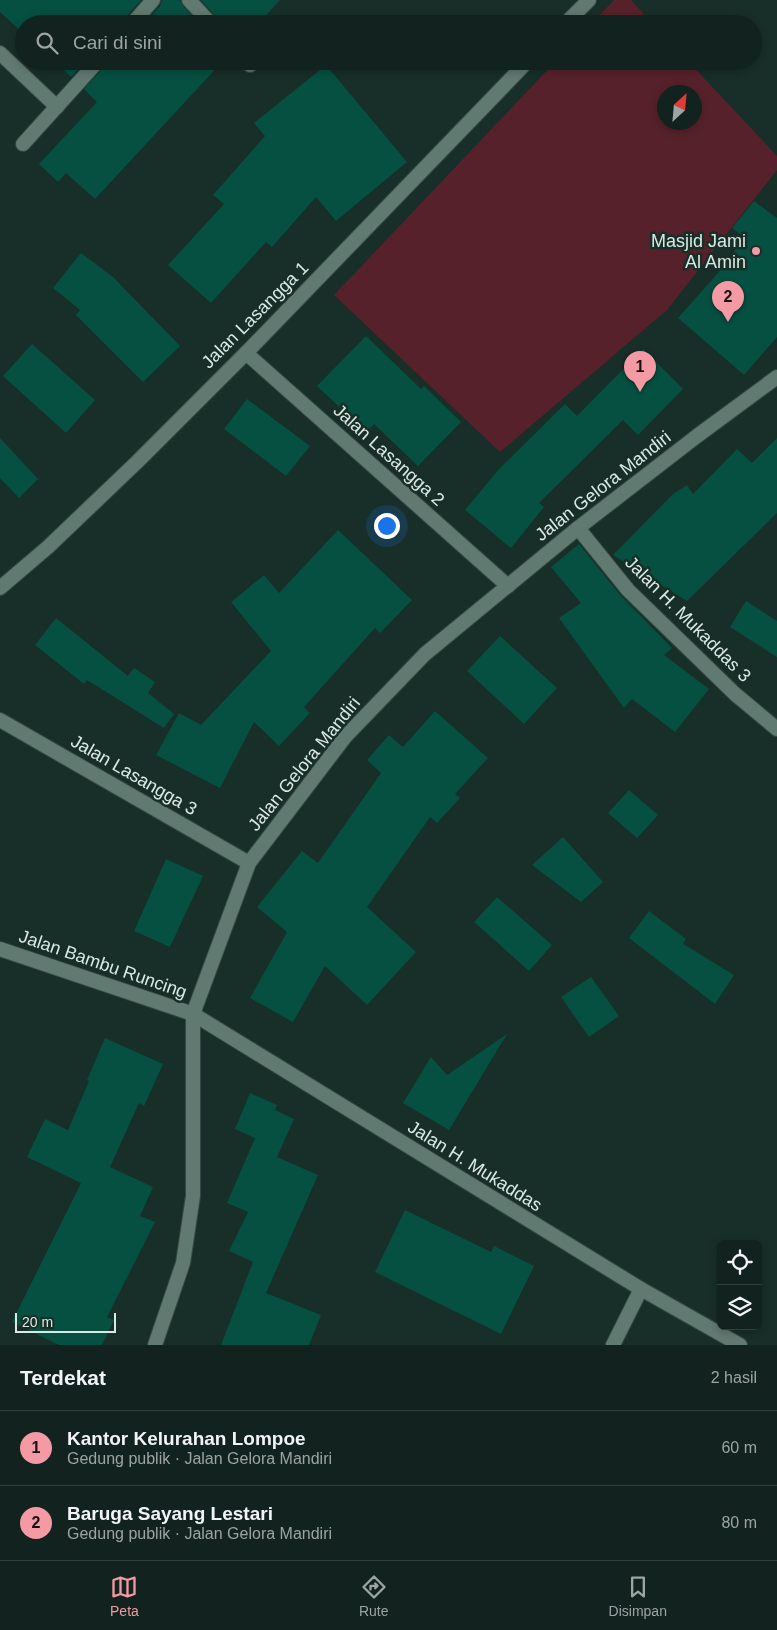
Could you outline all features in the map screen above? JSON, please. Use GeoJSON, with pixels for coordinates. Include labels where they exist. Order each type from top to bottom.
{"type":"FeatureCollection","features":[{"type":"Feature","properties":{"kind":"street"},"geometry":{"type":"LineString","coordinates":[[140,15],[153,0]]}},
{"type":"Feature","properties":{"kind":"street"},"geometry":{"type":"LineString","coordinates":[[189,0],[203,15]]}},
{"type":"Feature","properties":{"kind":"street"},"geometry":{"type":"LineString","coordinates":[[574,15],[589,0]]}},
{"type":"Feature","properties":{"kind":"street"},"geometry":{"type":"LineString","coordinates":[[0,53],[15,67]]}},
{"type":"Feature","properties":{"kind":"street"},"geometry":{"type":"LineString","coordinates":[[18,70],[57,107]]}},
{"type":"Feature","properties":{"kind":"street"},"geometry":{"type":"LineString","coordinates":[[23,144],[90,70]]}},
{"type":"Feature","properties":{"kind":"street","name":"Jalan Lasangga 1"},"geometry":{"type":"LineString","coordinates":[[0,588],[48,547],[137,462],[246,353],[519,70]]}},
{"type":"Feature","properties":{"kind":"street","name":"Jalan Lasangga 2"},"geometry":{"type":"LineString","coordinates":[[246,353],[508,586]]}},
{"type":"Feature","properties":{"kind":"street","name":"Jalan Gelora Mandiri"},"geometry":{"type":"LineString","coordinates":[[155,1345],[183,1263],[193,1196],[194,1014],[249,863],[345,737],[425,654],[578,528],[777,377]]}},
{"type":"Feature","properties":{"kind":"street","name":"Jalan H. Mukaddas 3"},"geometry":{"type":"LineString","coordinates":[[578,528],[628,590],[735,694],[777,729]]}},
{"type":"Feature","properties":{"kind":"street","name":"Jalan Lasangga 3"},"geometry":{"type":"LineString","coordinates":[[0,720],[249,863]]}},
{"type":"Feature","properties":{"kind":"street","name":"Jalan Bambu Runcing"},"geometry":{"type":"LineString","coordinates":[[0,949],[194,1014]]}},
{"type":"Feature","properties":{"kind":"street","name":"Jalan H. Mukaddas"},"geometry":{"type":"LineString","coordinates":[[194,1014],[641,1289],[740,1345]]}},
{"type":"Feature","properties":{"kind":"street"},"geometry":{"type":"LineString","coordinates":[[613,1345],[641,1289]]}},
{"type":"Feature","properties":{"kind":"shaded area"},"geometry":{"type":"Polygon","coordinates":[[[614,0],[631,0],[645,15],[600,15],[614,0]]]}},
{"type":"Feature","properties":{"kind":"shaded area"},"geometry":{"type":"Polygon","coordinates":[[[547,70],[696,70],[777,156],[777,170],[667,310],[500,452],[334,295],[547,70]]]}},
{"type":"Feature","properties":{"kind":"building"},"geometry":{"type":"Polygon","coordinates":[[[0,0],[141,0],[128,15],[15,15],[15,26],[0,12],[0,0]]]}},
{"type":"Feature","properties":{"kind":"building"},"geometry":{"type":"Polygon","coordinates":[[[162,0],[180,0],[191,15],[152,15],[160,6],[162,0]]]}},
{"type":"Feature","properties":{"kind":"building"},"geometry":{"type":"Polygon","coordinates":[[[201,0],[280,0],[266,15],[214,15],[201,0]]]}},
{"type":"Feature","properties":{"kind":"building"},"geometry":{"type":"Polygon","coordinates":[[[64,70],[78,70],[71,77],[64,70]]]}},
{"type":"Feature","properties":{"kind":"building"},"geometry":{"type":"Polygon","coordinates":[[[101,70],[215,70],[95,199],[66,173],[58,182],[39,164],[97,102],[84,89],[101,70]]]}},
{"type":"Feature","properties":{"kind":"building"},"geometry":{"type":"Polygon","coordinates":[[[320,70],[330,70],[407,162],[336,221],[316,197],[272,247],[266,242],[211,303],[168,265],[224,204],[213,195],[265,136],[254,123],[320,70]]]}},
{"type":"Feature","properties":{"kind":"building"},"geometry":{"type":"Polygon","coordinates":[[[754,201],[777,218],[777,337],[744,375],[678,318],[725,265],[744,237],[732,228],[754,201]]]}},
{"type":"Feature","properties":{"kind":"building"},"geometry":{"type":"Polygon","coordinates":[[[81,253],[113,277],[180,346],[143,382],[76,315],[80,310],[53,288],[81,253]]]}},
{"type":"Feature","properties":{"kind":"building"},"geometry":{"type":"Polygon","coordinates":[[[366,336],[421,389],[424,386],[461,422],[418,466],[374,424],[366,432],[317,386],[366,336]]]}},
{"type":"Feature","properties":{"kind":"building"},"geometry":{"type":"Polygon","coordinates":[[[32,344],[95,400],[66,433],[3,376],[32,344]]]}},
{"type":"Feature","properties":{"kind":"building"},"geometry":{"type":"Polygon","coordinates":[[[643,349],[683,389],[638,435],[623,420],[539,503],[544,507],[511,548],[465,510],[499,469],[565,404],[577,416],[643,349]]]}},
{"type":"Feature","properties":{"kind":"building"},"geometry":{"type":"Polygon","coordinates":[[[247,399],[310,446],[286,476],[224,429],[247,399]]]}},
{"type":"Feature","properties":{"kind":"building"},"geometry":{"type":"Polygon","coordinates":[[[0,438],[38,479],[19,498],[0,478],[0,438]]]}},
{"type":"Feature","properties":{"kind":"building"},"geometry":{"type":"Polygon","coordinates":[[[777,438],[777,513],[687,601],[613,555],[673,494],[687,485],[693,494],[737,449],[752,463],[777,438]]]}},
{"type":"Feature","properties":{"kind":"building"},"geometry":{"type":"Polygon","coordinates":[[[338,530],[412,600],[380,633],[375,628],[304,707],[310,713],[279,746],[254,722],[220,788],[156,755],[179,713],[201,725],[271,651],[231,602],[264,575],[279,593],[338,530]]]}},
{"type":"Feature","properties":{"kind":"building"},"geometry":{"type":"Polygon","coordinates":[[[579,544],[621,596],[672,648],[664,655],[709,689],[675,732],[632,699],[624,708],[559,618],[581,603],[551,567],[579,544]]]}},
{"type":"Feature","properties":{"kind":"building"},"geometry":{"type":"Polygon","coordinates":[[[746,601],[777,621],[777,657],[730,627],[746,601]]]}},
{"type":"Feature","properties":{"kind":"building"},"geometry":{"type":"Polygon","coordinates":[[[56,618],[128,676],[134,668],[155,682],[148,693],[174,714],[164,728],[87,680],[84,684],[35,645],[56,618]]]}},
{"type":"Feature","properties":{"kind":"building"},"geometry":{"type":"Polygon","coordinates":[[[500,636],[557,688],[524,724],[467,671],[500,636]]]}},
{"type":"Feature","properties":{"kind":"building"},"geometry":{"type":"Polygon","coordinates":[[[435,711],[488,758],[455,794],[460,798],[437,823],[430,817],[367,907],[416,952],[367,1005],[325,966],[293,1022],[250,998],[287,932],[257,907],[302,851],[318,863],[381,773],[367,760],[389,735],[403,747],[435,711]]]}},
{"type":"Feature","properties":{"kind":"building"},"geometry":{"type":"Polygon","coordinates":[[[629,790],[658,815],[637,838],[608,813],[629,790]]]}},
{"type":"Feature","properties":{"kind":"building"},"geometry":{"type":"Polygon","coordinates":[[[563,837],[603,882],[581,902],[532,865],[563,837]]]}},
{"type":"Feature","properties":{"kind":"building"},"geometry":{"type":"Polygon","coordinates":[[[166,859],[203,876],[170,947],[134,931],[166,859]]]}},
{"type":"Feature","properties":{"kind":"building"},"geometry":{"type":"Polygon","coordinates":[[[497,897],[552,945],[529,971],[474,922],[497,897]]]}},
{"type":"Feature","properties":{"kind":"building"},"geometry":{"type":"Polygon","coordinates":[[[649,911],[686,939],[683,944],[734,975],[715,1004],[629,938],[649,911]]]}},
{"type":"Feature","properties":{"kind":"building"},"geometry":{"type":"Polygon","coordinates":[[[591,977],[619,1016],[589,1037],[561,997],[591,977]]]}},
{"type":"Feature","properties":{"kind":"building"},"geometry":{"type":"Polygon","coordinates":[[[507,1034],[449,1130],[403,1103],[431,1057],[447,1075],[507,1034]]]}},
{"type":"Feature","properties":{"kind":"building"},"geometry":{"type":"Polygon","coordinates":[[[105,1038],[163,1064],[144,1106],[139,1103],[110,1167],[153,1187],[140,1216],[155,1222],[107,1317],[114,1320],[102,1345],[59,1345],[12,1322],[81,1183],[27,1157],[45,1119],[68,1130],[105,1038]]]}},
{"type":"Feature","properties":{"kind":"building"},"geometry":{"type":"Polygon","coordinates":[[[250,1093],[277,1105],[275,1110],[294,1119],[277,1157],[318,1175],[266,1293],[321,1315],[309,1345],[221,1345],[253,1262],[229,1251],[248,1212],[227,1203],[255,1138],[235,1129],[250,1093]]]}},
{"type":"Feature","properties":{"kind":"building"},"geometry":{"type":"Polygon","coordinates":[[[405,1210],[491,1252],[494,1246],[534,1266],[501,1334],[375,1272],[405,1210]]]}},
{"type":"Feature","properties":{"kind":"place","name":"Masjid Jami Al Amin"},"geometry":{"type":"Point","coordinates":[756,251]}},
{"type":"Feature","properties":{"kind":"place","name":"Baruga Sayang Lestari"},"geometry":{"type":"Point","coordinates":[728,322]}},
{"type":"Feature","properties":{"kind":"place","name":"Kantor Kelurahan Lompoe"},"geometry":{"type":"Point","coordinates":[640,392]}}]}
